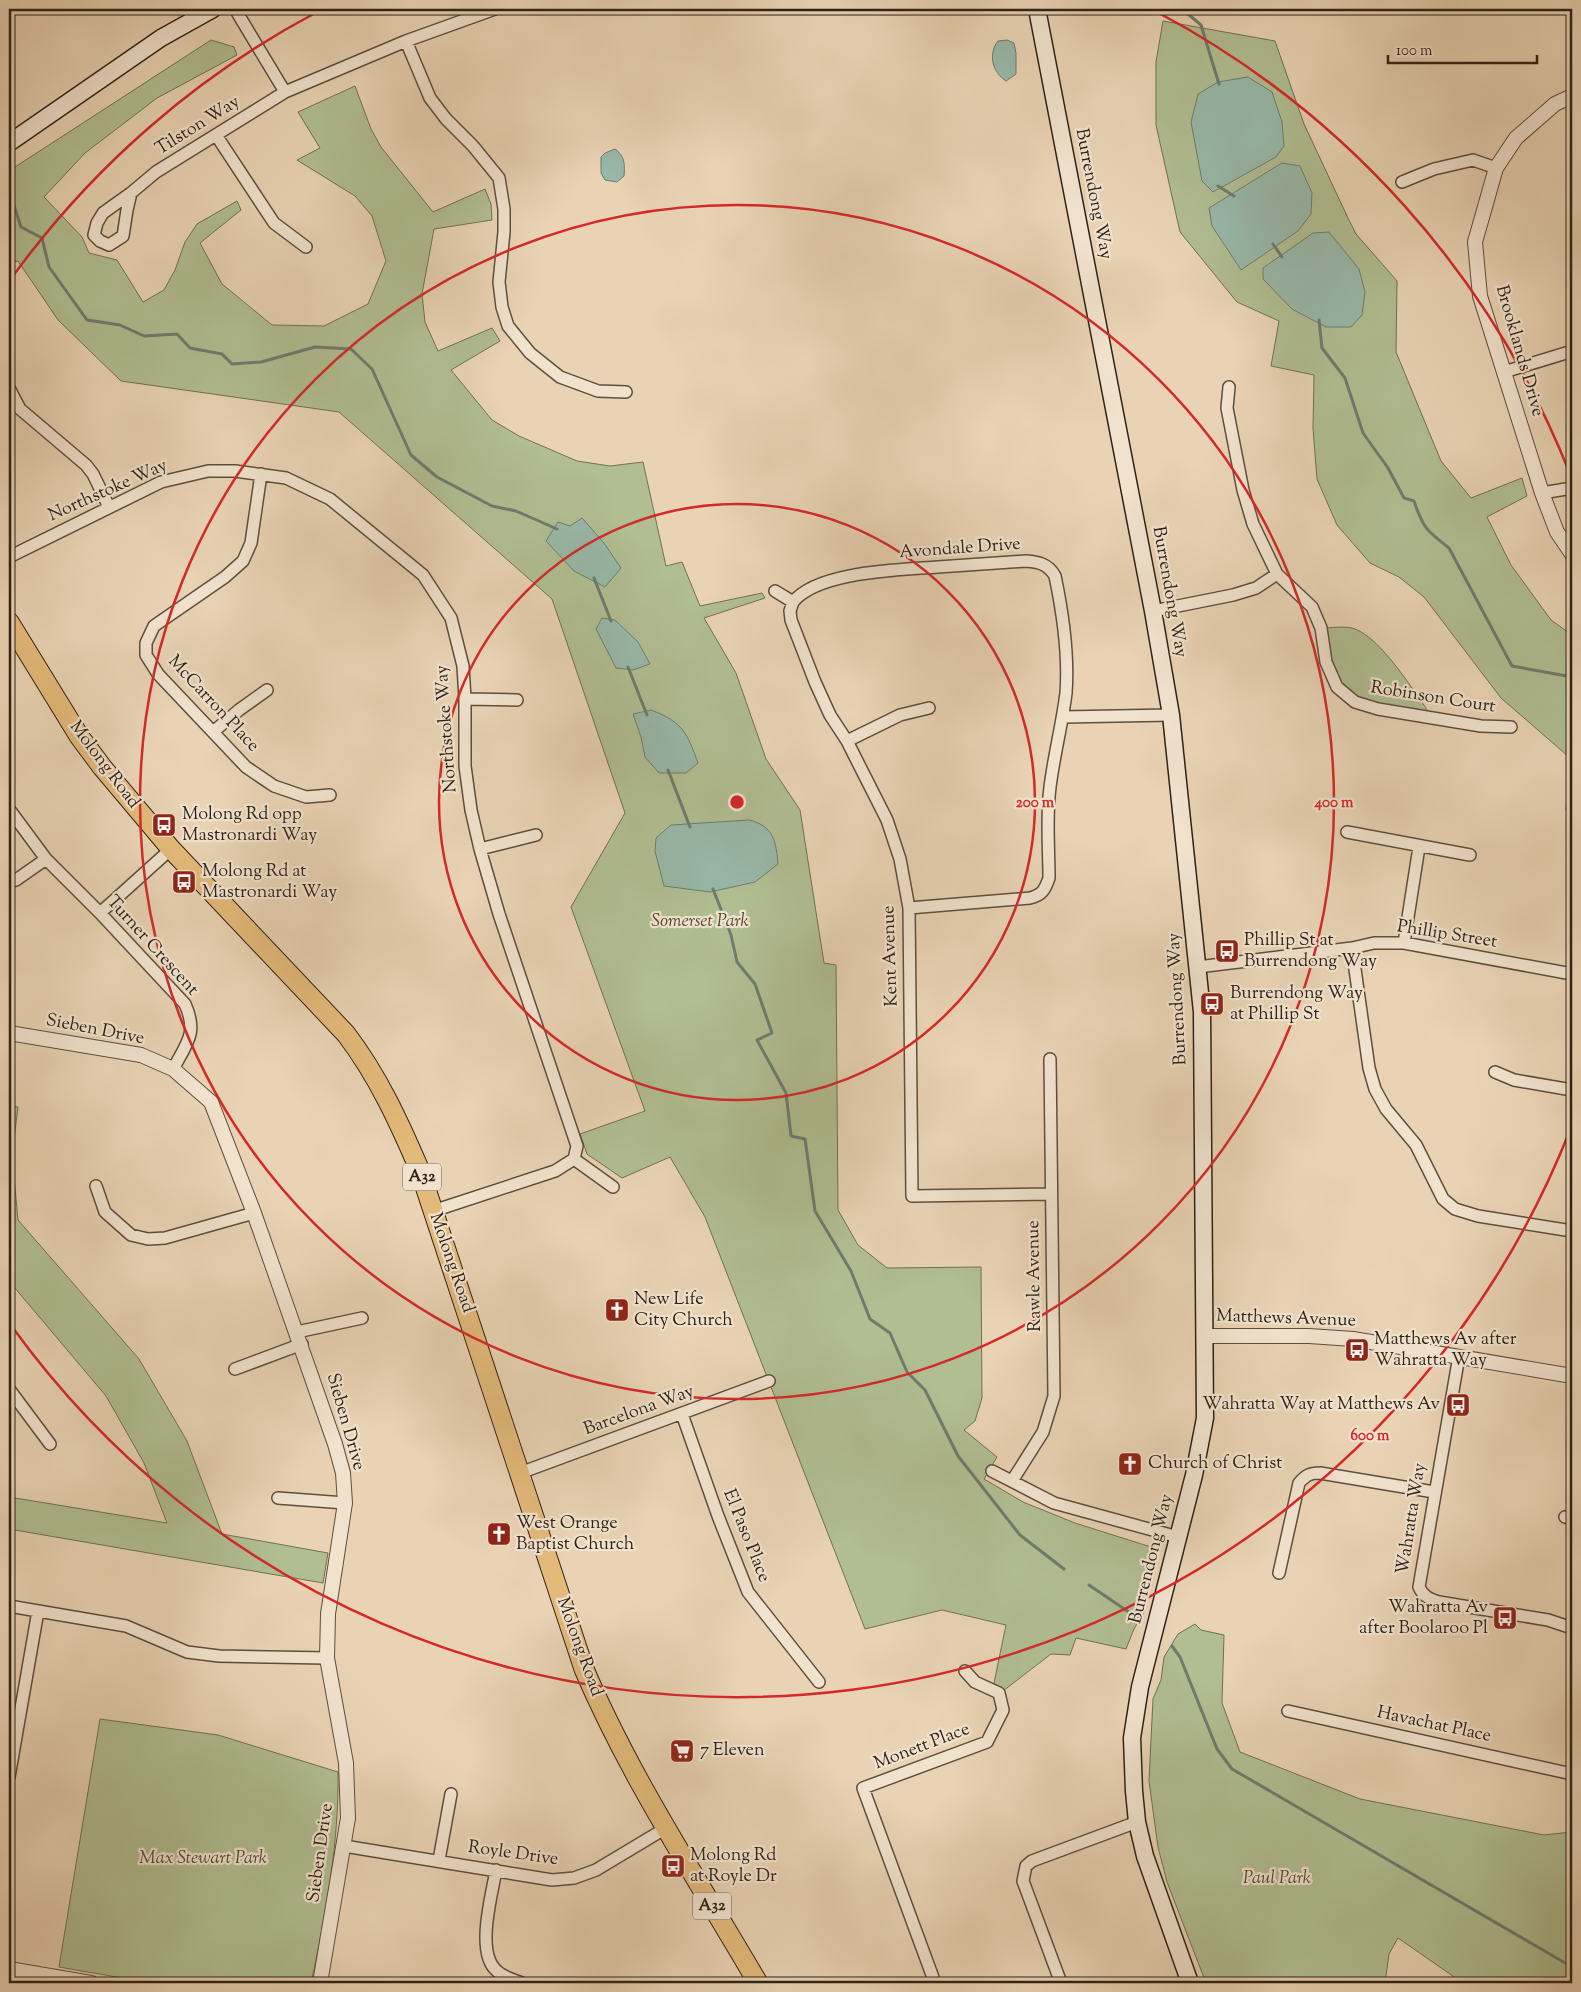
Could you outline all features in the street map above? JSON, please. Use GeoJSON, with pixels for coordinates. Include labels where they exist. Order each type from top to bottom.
{"type":"FeatureCollection","features":[{"type":"Feature","properties":{"kind":"highway","name":"Molong Road"},"geometry":{"type":"LineString","coordinates":[[9,622],[79,736],[102,768],[170,849],[317,1003],[361,1055],[384,1093],[403,1131],[434,1211],[584,1669],[624,1754],[758,1983]]}},
{"type":"Feature","properties":{"kind":"main road"},"geometry":{"type":"LineString","coordinates":[[9,143],[154,42],[213,9]]}},
{"type":"Feature","properties":{"kind":"main road","name":"Burrendong Way"},"geometry":{"type":"LineString","coordinates":[[1037,9],[1153,611],[1170,715],[1202,1012],[1205,1418],[1196,1467],[1136,1707],[1132,1738],[1137,1822],[1155,1888],[1190,1983]]}},
{"type":"Feature","properties":{"kind":"street"},"geometry":{"type":"LineString","coordinates":[[235,9],[285,92]]}},
{"type":"Feature","properties":{"kind":"street","name":"Tilston Way"},"geometry":{"type":"LineString","coordinates":[[131,193],[156,172],[285,92],[406,41],[495,9]]}},
{"type":"Feature","properties":{"kind":"street"},"geometry":{"type":"LineString","coordinates":[[406,41],[430,98],[446,119],[473,146],[498,178],[504,209],[504,232],[499,282],[502,307],[508,326],[530,353],[560,377],[598,391],[626,392]]}},
{"type":"Feature","properties":{"kind":"street","name":"Brooklands Drive"},"geometry":{"type":"LineString","coordinates":[[1572,96],[1555,104],[1516,138],[1496,168],[1475,242],[1480,296],[1542,493],[1557,532],[1572,554]]}},
{"type":"Feature","properties":{"kind":"street"},"geometry":{"type":"LineString","coordinates":[[216,135],[274,223],[306,248]]}},
{"type":"Feature","properties":{"kind":"street"},"geometry":{"type":"LineString","coordinates":[[1402,182],[1434,169],[1473,160],[1496,168]]}},
{"type":"Feature","properties":{"kind":"street"},"geometry":{"type":"LineString","coordinates":[[1504,372],[1566,353],[1572,353]]}},
{"type":"Feature","properties":{"kind":"street","name":"Robinson Court"},"geometry":{"type":"LineString","coordinates":[[1229,387],[1228,408],[1243,490],[1253,524],[1277,574],[1312,607],[1321,628],[1326,662],[1337,687],[1355,702],[1378,709],[1481,726],[1511,727]]}},
{"type":"Feature","properties":{"kind":"street"},"geometry":{"type":"LineString","coordinates":[[9,388],[20,409],[86,465],[93,474],[109,507]]}},
{"type":"Feature","properties":{"kind":"street","name":"Northstoke Way"},"geometry":{"type":"LineString","coordinates":[[9,557],[161,482],[208,471],[235,471],[286,478],[330,499],[423,575],[451,618],[463,666],[465,766],[471,810],[480,849],[502,923],[576,1144],[574,1159]]}},
{"type":"Feature","properties":{"kind":"street","name":"McCarron Place"},"geometry":{"type":"LineString","coordinates":[[261,474],[251,543],[242,561],[225,577],[154,626],[146,643],[146,656],[158,674],[246,767],[274,786],[306,797],[330,795]]}},
{"type":"Feature","properties":{"kind":"street"},"geometry":{"type":"LineString","coordinates":[[1542,493],[1572,488]]}},
{"type":"Feature","properties":{"kind":"street","name":"Avondale Drive"},"geometry":{"type":"LineString","coordinates":[[793,602],[798,596],[813,587],[865,573],[1026,561],[1044,564],[1051,569],[1055,576],[1065,634],[1066,691],[1054,760],[1048,810],[1049,878],[1046,888],[1041,895],[1030,898],[909,908]]}},
{"type":"Feature","properties":{"kind":"street"},"geometry":{"type":"LineString","coordinates":[[1153,611],[1234,595],[1256,588],[1277,574]]}},
{"type":"Feature","properties":{"kind":"street"},"geometry":{"type":"LineString","coordinates":[[775,591],[793,602]]}},
{"type":"Feature","properties":{"kind":"street","name":"Kent Avenue"},"geometry":{"type":"LineString","coordinates":[[793,602],[790,611],[791,620],[815,682],[830,715],[847,742],[887,820],[900,859],[909,908],[912,1196],[1050,1194]]}},
{"type":"Feature","properties":{"kind":"street"},"geometry":{"type":"LineString","coordinates":[[213,732],[266,690]]}},
{"type":"Feature","properties":{"kind":"street"},"geometry":{"type":"LineString","coordinates":[[465,699],[517,700]]}},
{"type":"Feature","properties":{"kind":"street"},"geometry":{"type":"LineString","coordinates":[[847,742],[900,715],[928,708]]}},
{"type":"Feature","properties":{"kind":"street"},"geometry":{"type":"LineString","coordinates":[[1063,717],[1170,715]]}},
{"type":"Feature","properties":{"kind":"street","name":"Turner Crescent"},"geometry":{"type":"LineString","coordinates":[[9,809],[46,859],[100,913],[184,1004],[191,1018],[190,1037],[173,1069]]}},
{"type":"Feature","properties":{"kind":"street"},"geometry":{"type":"LineString","coordinates":[[1347,832],[1470,855]]}},
{"type":"Feature","properties":{"kind":"street"},"geometry":{"type":"LineString","coordinates":[[480,849],[536,835]]}},
{"type":"Feature","properties":{"kind":"street"},"geometry":{"type":"LineString","coordinates":[[1404,943],[1419,846]]}},
{"type":"Feature","properties":{"kind":"street"},"geometry":{"type":"LineString","coordinates":[[100,913],[170,849]]}},
{"type":"Feature","properties":{"kind":"street"},"geometry":{"type":"LineString","coordinates":[[9,882],[16,880],[46,859]]}},
{"type":"Feature","properties":{"kind":"street","name":"Phillip Street"},"geometry":{"type":"LineString","coordinates":[[1198,967],[1352,948],[1374,943],[1404,943],[1572,974]]}},
{"type":"Feature","properties":{"kind":"street"},"geometry":{"type":"LineString","coordinates":[[1352,948],[1369,1068],[1374,1089],[1386,1109],[1416,1145],[1443,1199],[1455,1208],[1478,1216],[1572,1231]]}},
{"type":"Feature","properties":{"kind":"street","name":"Sieben Drive"},"geometry":{"type":"LineString","coordinates":[[9,1033],[141,1056],[173,1069],[211,1102],[299,1338],[335,1444],[343,1473],[344,1503],[329,1605],[327,1658],[347,1771],[348,1818],[320,1983]]}},
{"type":"Feature","properties":{"kind":"street","name":"Rawle Avenue"},"geometry":{"type":"LineString","coordinates":[[1012,1481],[1043,1432],[1054,1396],[1050,1194],[1050,1059]]}},
{"type":"Feature","properties":{"kind":"street"},"geometry":{"type":"LineString","coordinates":[[1495,1072],[1514,1080],[1572,1090]]}},
{"type":"Feature","properties":{"kind":"street"},"geometry":{"type":"LineString","coordinates":[[434,1211],[555,1171],[574,1159],[613,1187]]}},
{"type":"Feature","properties":{"kind":"street"},"geometry":{"type":"LineString","coordinates":[[96,1186],[105,1212],[131,1235],[148,1240],[165,1238],[254,1214]]}},
{"type":"Feature","properties":{"kind":"street"},"geometry":{"type":"LineString","coordinates":[[235,1370],[299,1338],[362,1318]]}},
{"type":"Feature","properties":{"kind":"street","name":"Matthews Avenue"},"geometry":{"type":"LineString","coordinates":[[1205,1336],[1331,1337],[1459,1356],[1572,1376]]}},
{"type":"Feature","properties":{"kind":"street","name":"Wahratta Way"},"geometry":{"type":"LineString","coordinates":[[1459,1356],[1419,1578],[1422,1594],[1439,1602],[1548,1620],[1572,1628]]}},
{"type":"Feature","properties":{"kind":"street","name":"Barcelona Way"},"geometry":{"type":"LineString","coordinates":[[520,1473],[769,1381]]}},
{"type":"Feature","properties":{"kind":"street"},"geometry":{"type":"LineString","coordinates":[[9,1388],[50,1444]]}},
{"type":"Feature","properties":{"kind":"street","name":"El Paso Place"},"geometry":{"type":"LineString","coordinates":[[682,1414],[718,1516],[748,1592],[819,1682]]}},
{"type":"Feature","properties":{"kind":"street"},"geometry":{"type":"LineString","coordinates":[[992,1471],[1054,1503],[1178,1537]]}},
{"type":"Feature","properties":{"kind":"street"},"geometry":{"type":"LineString","coordinates":[[1279,1573],[1299,1483],[1305,1476],[1312,1473],[1320,1473],[1434,1492]]}},
{"type":"Feature","properties":{"kind":"street"},"geometry":{"type":"LineString","coordinates":[[278,1498],[344,1503]]}},
{"type":"Feature","properties":{"kind":"street"},"geometry":{"type":"LineString","coordinates":[[9,1606],[126,1626],[187,1652],[219,1656],[327,1658]]}},
{"type":"Feature","properties":{"kind":"street"},"geometry":{"type":"LineString","coordinates":[[9,1777],[38,1611]]}},
{"type":"Feature","properties":{"kind":"street","name":"Monett Place"},"geometry":{"type":"LineString","coordinates":[[935,1983],[863,1788],[987,1742],[1003,1710],[999,1693],[975,1682],[964,1671]]}},
{"type":"Feature","properties":{"kind":"street","name":"Havachat Place"},"geometry":{"type":"LineString","coordinates":[[1288,1711],[1572,1774]]}},
{"type":"Feature","properties":{"kind":"street"},"geometry":{"type":"LineString","coordinates":[[439,1860],[451,1794]]}},
{"type":"Feature","properties":{"kind":"street"},"geometry":{"type":"LineString","coordinates":[[1061,1983],[1024,1881],[1026,1866],[1032,1861],[1137,1822]]}},
{"type":"Feature","properties":{"kind":"street","name":"Royle Drive"},"geometry":{"type":"LineString","coordinates":[[344,1846],[439,1860],[552,1880],[574,1878],[596,1870],[666,1828]]}},
{"type":"Feature","properties":{"kind":"street"},"geometry":{"type":"LineString","coordinates":[[496,1870],[485,1947],[488,1960],[497,1972],[522,1983]]}},
{"type":"Feature","properties":{"kind":"street"},"geometry":{"type":"LineString","coordinates":[[9,1969],[92,1983]]}},
{"type":"Feature","properties":{"kind":"green space"},"geometry":{"type":"Polygon","coordinates":[[[1163,21],[1275,41],[1304,124],[1356,234],[1397,281],[1396,352],[1441,461],[1471,498],[1522,478],[1527,496],[1487,517],[1511,565],[1551,620],[1572,635],[1572,811],[1566,810],[1569,757],[1501,698],[1424,597],[1399,577],[1370,563],[1337,525],[1317,479],[1313,428],[1314,375],[1271,366],[1279,321],[1237,302],[1180,232],[1156,125],[1156,62],[1163,21]]]}},
{"type":"Feature","properties":{"kind":"green space","name":"Somerset Park"},"geometry":{"type":"Polygon","coordinates":[[[211,40],[234,47],[237,55],[157,98],[85,153],[44,197],[82,237],[89,253],[117,260],[143,302],[164,290],[175,270],[185,242],[197,224],[237,201],[241,210],[200,243],[222,284],[272,325],[324,326],[368,304],[386,261],[372,216],[355,196],[297,160],[320,148],[298,112],[355,86],[371,129],[381,147],[433,212],[485,189],[491,204],[492,220],[434,229],[422,294],[425,322],[438,351],[492,328],[500,341],[451,370],[492,420],[519,436],[577,461],[610,466],[643,462],[666,566],[682,562],[700,606],[762,593],[765,598],[704,618],[736,673],[766,759],[800,810],[824,963],[836,965],[838,1210],[858,1245],[887,1268],[981,1267],[982,1398],[975,1421],[964,1430],[997,1457],[984,1479],[1023,1502],[1075,1523],[1151,1547],[1145,1611],[1134,1629],[1126,1649],[1076,1638],[1070,1655],[1051,1654],[1003,1691],[994,1683],[1006,1625],[942,1610],[865,1629],[705,1217],[670,1157],[622,1178],[587,1154],[580,1134],[645,1111],[571,907],[625,813],[552,599],[339,412],[121,381],[58,320],[18,261],[9,263],[9,173],[15,167],[211,40]]]}},
{"type":"Feature","properties":{"kind":"green space"},"geometry":{"type":"Polygon","coordinates":[[[1321,628],[1352,628],[1363,633],[1397,667],[1433,718],[1378,709],[1337,687],[1321,628]]]}},
{"type":"Feature","properties":{"kind":"green space"},"geometry":{"type":"Polygon","coordinates":[[[9,1105],[18,1107],[12,1155],[18,1220],[139,1359],[187,1441],[222,1534],[328,1553],[323,1583],[9,1529],[9,1497],[167,1523],[144,1463],[106,1396],[9,1281],[9,1105]]]}},
{"type":"Feature","properties":{"kind":"green space","name":"Paul Park"},"geometry":{"type":"Polygon","coordinates":[[[1195,1624],[1201,1630],[1224,1635],[1222,1703],[1240,1752],[1360,1799],[1544,1835],[1571,1832],[1572,1983],[1463,1983],[1398,1938],[1389,1954],[1385,1983],[1206,1983],[1167,1882],[1158,1847],[1149,1781],[1153,1699],[1161,1680],[1164,1657],[1178,1634],[1195,1624]]]}},
{"type":"Feature","properties":{"kind":"green space","name":"Max Stewart Park"},"geometry":{"type":"Polygon","coordinates":[[[100,1719],[218,1735],[338,1772],[338,1799],[331,1878],[311,1983],[151,1983],[59,1967],[100,1719]]]}},
{"type":"Feature","properties":{"kind":"shaded area"},"geometry":{"type":"Polygon","coordinates":[[[1007,40],[1014,43],[1016,74],[1006,81],[997,73],[992,57],[998,41],[1007,40]]]}},
{"type":"Feature","properties":{"kind":"shaded area"},"geometry":{"type":"Polygon","coordinates":[[[1248,77],[1272,92],[1282,122],[1284,146],[1276,157],[1213,192],[1202,181],[1191,122],[1198,94],[1218,82],[1248,77]]]}},
{"type":"Feature","properties":{"kind":"shaded area"},"geometry":{"type":"Polygon","coordinates":[[[615,149],[623,158],[624,164],[624,176],[617,182],[605,180],[601,173],[601,157],[615,149]]]}},
{"type":"Feature","properties":{"kind":"shaded area"},"geometry":{"type":"Polygon","coordinates":[[[1282,163],[1300,166],[1312,193],[1311,214],[1298,231],[1241,270],[1212,226],[1209,208],[1282,163]]]}},
{"type":"Feature","properties":{"kind":"shaded area"},"geometry":{"type":"Polygon","coordinates":[[[1329,232],[1359,269],[1365,292],[1362,315],[1351,327],[1326,327],[1292,309],[1263,279],[1263,268],[1313,233],[1329,232]]]}},
{"type":"Feature","properties":{"kind":"shaded area"},"geometry":{"type":"Polygon","coordinates":[[[582,518],[604,543],[621,568],[605,587],[574,571],[546,541],[558,522],[570,526],[582,518]]]}},
{"type":"Feature","properties":{"kind":"shaded area"},"geometry":{"type":"Polygon","coordinates":[[[602,618],[615,620],[638,642],[650,664],[633,670],[616,668],[596,629],[602,618]]]}},
{"type":"Feature","properties":{"kind":"shaded area"},"geometry":{"type":"Polygon","coordinates":[[[651,710],[662,714],[677,724],[687,736],[698,763],[686,773],[659,773],[645,757],[641,737],[633,714],[651,710]]]}},
{"type":"Feature","properties":{"kind":"shaded area"},"geometry":{"type":"Polygon","coordinates":[[[749,820],[764,826],[769,831],[775,842],[778,864],[755,882],[710,892],[664,886],[655,851],[656,838],[671,825],[749,820]]]}},
{"type":"Feature","properties":{"kind":"waterway"},"geometry":{"type":"LineString","coordinates":[[1182,9],[1201,25],[1219,84]]}},
{"type":"Feature","properties":{"kind":"waterway"},"geometry":{"type":"LineString","coordinates":[[1218,186],[1234,196]]}},
{"type":"Feature","properties":{"kind":"waterway"},"geometry":{"type":"LineString","coordinates":[[9,190],[21,227],[42,238],[49,267],[87,320],[120,325],[144,336],[177,334],[190,348],[222,354],[232,364],[261,362],[315,347],[351,349],[372,369],[411,455],[437,477],[492,506],[516,511],[557,529]]}},
{"type":"Feature","properties":{"kind":"waterway"},"geometry":{"type":"LineString","coordinates":[[1273,244],[1282,257]]}},
{"type":"Feature","properties":{"kind":"waterway"},"geometry":{"type":"LineString","coordinates":[[1319,320],[1322,348],[1345,378],[1363,433],[1388,468],[1404,498],[1414,501],[1423,523],[1449,548],[1512,666],[1572,677]]}},
{"type":"Feature","properties":{"kind":"waterway"},"geometry":{"type":"LineString","coordinates":[[594,578],[611,621]]}},
{"type":"Feature","properties":{"kind":"waterway"},"geometry":{"type":"LineString","coordinates":[[628,667],[647,715]]}},
{"type":"Feature","properties":{"kind":"waterway"},"geometry":{"type":"LineString","coordinates":[[668,770],[690,827]]}},
{"type":"Feature","properties":{"kind":"waterway"},"geometry":{"type":"LineString","coordinates":[[713,889],[731,935],[737,962],[755,984],[772,1033],[757,1040],[786,1093],[791,1136],[805,1139],[815,1211],[851,1271],[870,1319],[890,1333],[907,1372],[925,1390],[958,1456],[1020,1535],[1064,1569]]}},
{"type":"Feature","properties":{"kind":"waterway"},"geometry":{"type":"LineString","coordinates":[[1089,1585],[1139,1619]]}},
{"type":"Feature","properties":{"kind":"waterway"},"geometry":{"type":"LineString","coordinates":[[1172,1646],[1180,1657],[1217,1749],[1232,1769],[1572,1967]]}},
{"type":"Feature","properties":{"kind":"place","name":"Molong Rd opp Mastronardi Way"},"geometry":{"type":"Point","coordinates":[164,825]}},
{"type":"Feature","properties":{"kind":"place","name":"Molong Rd at Mastronardi Way"},"geometry":{"type":"Point","coordinates":[184,882]}},
{"type":"Feature","properties":{"kind":"place","name":"Phillip St at Burrendong Way"},"geometry":{"type":"Point","coordinates":[1227,951]}},
{"type":"Feature","properties":{"kind":"place","name":"Burrendong Way at Phillip St"},"geometry":{"type":"Point","coordinates":[1212,1004]}},
{"type":"Feature","properties":{"kind":"place","name":"New Life City Church"},"geometry":{"type":"Point","coordinates":[617,1310]}},
{"type":"Feature","properties":{"kind":"place","name":"Matthews Av after Wahratta Way"},"geometry":{"type":"Point","coordinates":[1357,1350]}},
{"type":"Feature","properties":{"kind":"place","name":"Wahratta Way at Matthews Av"},"geometry":{"type":"Point","coordinates":[1458,1405]}},
{"type":"Feature","properties":{"kind":"place","name":"Church of Christ"},"geometry":{"type":"Point","coordinates":[1130,1464]}},
{"type":"Feature","properties":{"kind":"place","name":"West Orange Baptist Church"},"geometry":{"type":"Point","coordinates":[499,1534]}},
{"type":"Feature","properties":{"kind":"place","name":"Wahratta Av after Boolaroo Pl"},"geometry":{"type":"Point","coordinates":[1505,1618]}},
{"type":"Feature","properties":{"kind":"place","name":"7 Eleven"},"geometry":{"type":"Point","coordinates":[682,1751]}},
{"type":"Feature","properties":{"kind":"place","name":"Molong Rd at Royle Dr"},"geometry":{"type":"Point","coordinates":[673,1866]}}]}
